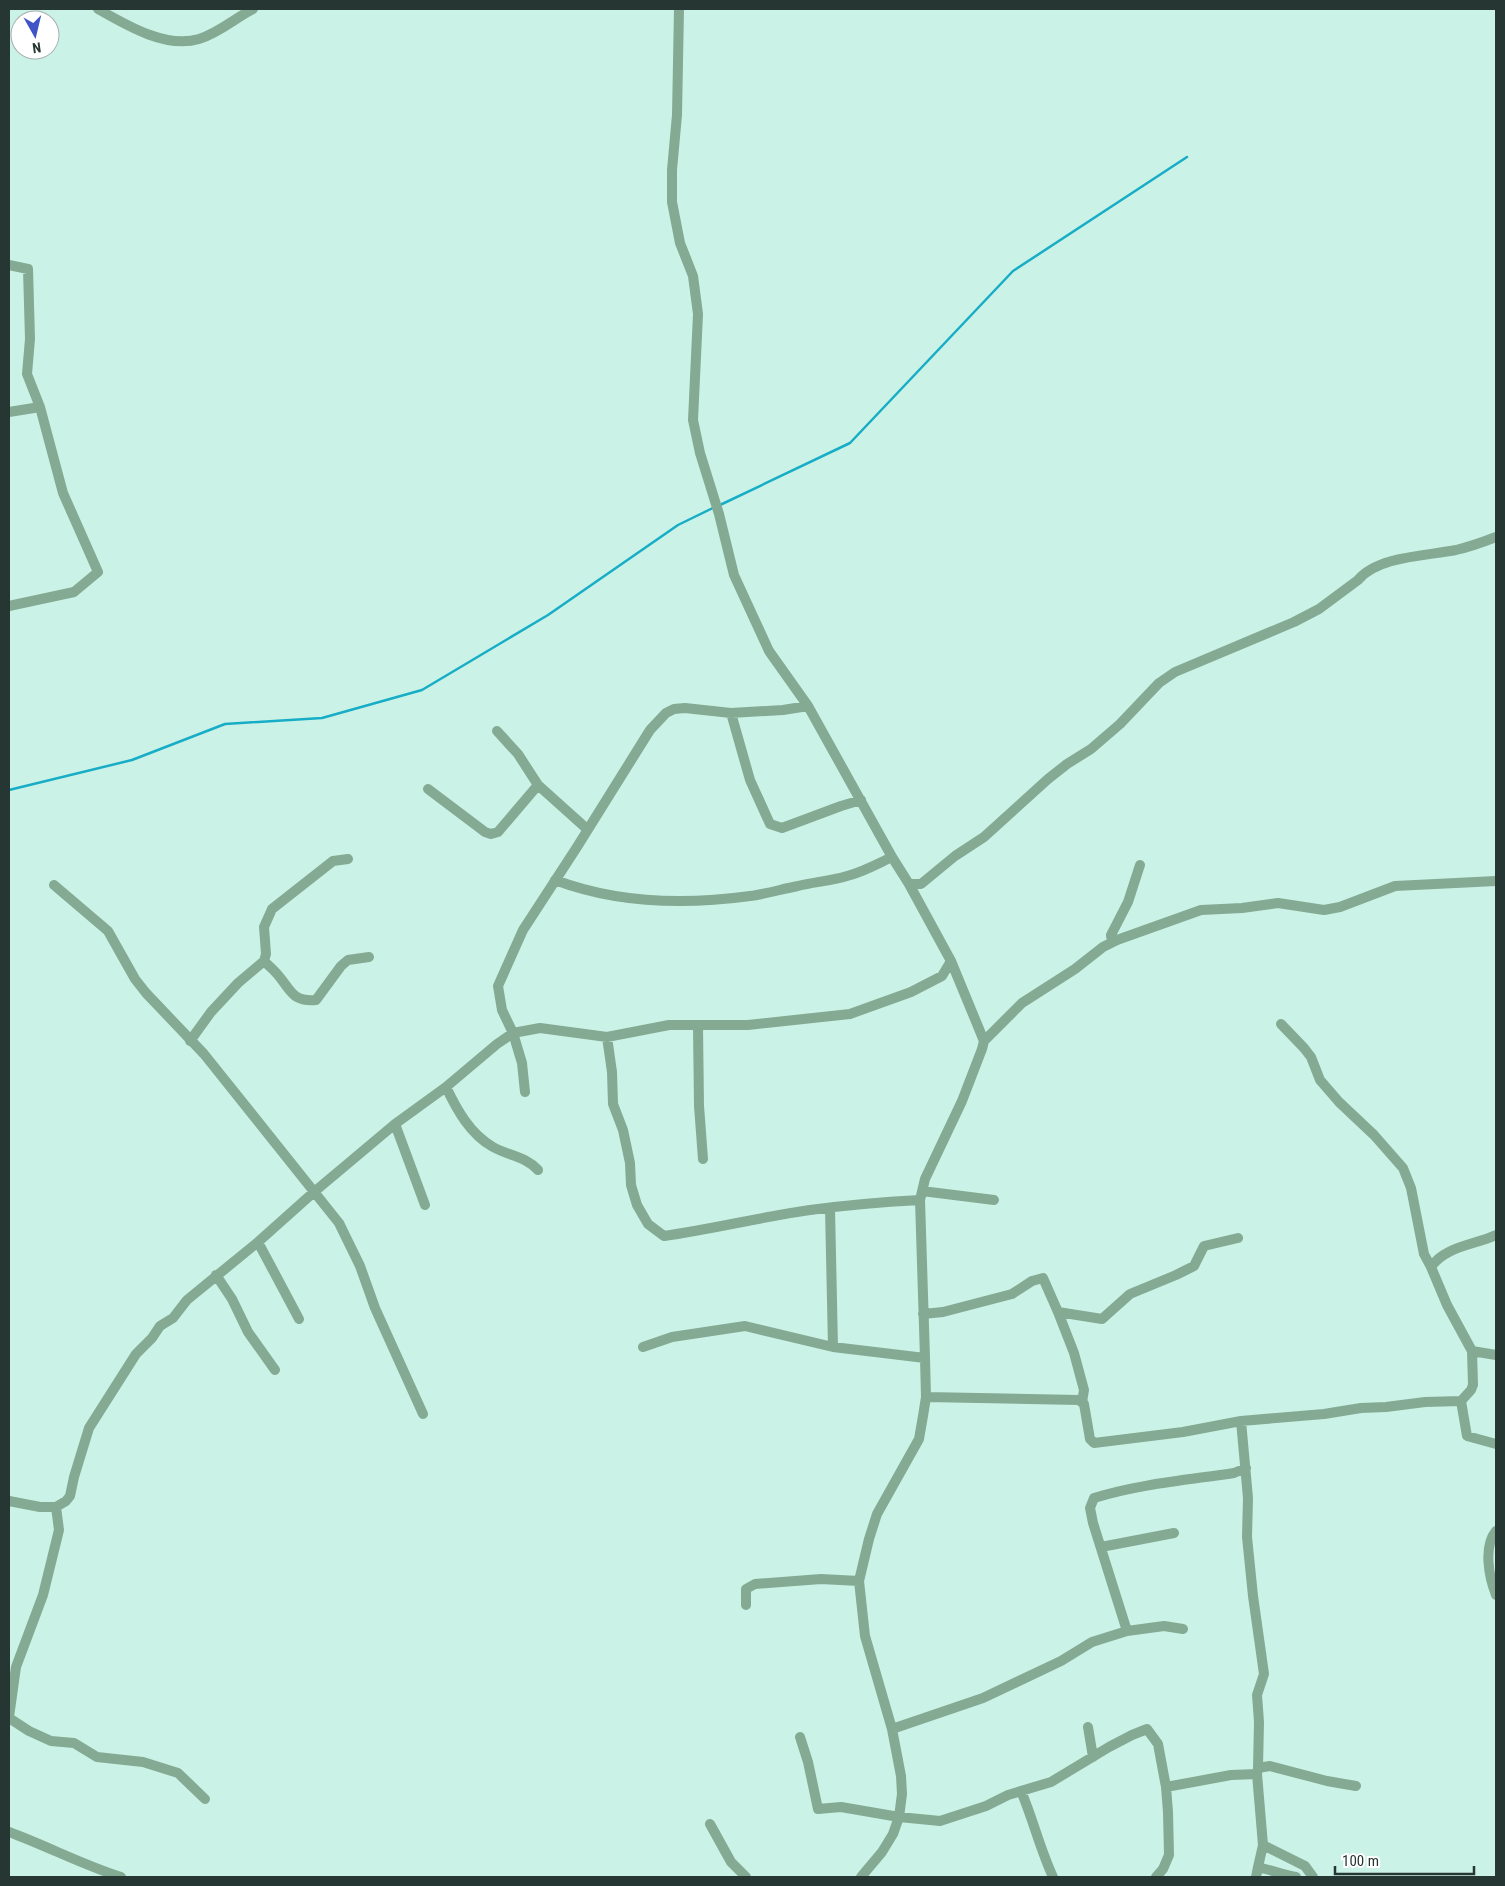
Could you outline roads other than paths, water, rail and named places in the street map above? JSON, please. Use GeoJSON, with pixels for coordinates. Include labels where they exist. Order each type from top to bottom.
{"type":"FeatureCollection","features":[{"type":"Feature","properties":{"kind":"street"},"geometry":{"type":"LineString","coordinates":[[98,9],[126,25],[165,40],[182,42],[200,39],[253,9]]}},
{"type":"Feature","properties":{"kind":"street"},"geometry":{"type":"LineString","coordinates":[[679,9],[677,115],[672,170],[672,202],[680,243],[693,276],[698,314],[693,420],[700,453],[719,514],[734,575],[768,652],[808,706],[951,961],[984,1041]]}},
{"type":"Feature","properties":{"kind":"street"},"geometry":{"type":"LineString","coordinates":[[9,265],[28,269],[30,339],[27,374],[40,406],[63,493],[98,572],[74,592],[9,606]]}},
{"type":"Feature","properties":{"kind":"street"},"geometry":{"type":"LineString","coordinates":[[9,412],[40,406]]}},
{"type":"Feature","properties":{"kind":"street"},"geometry":{"type":"LineString","coordinates":[[909,884],[921,884],[955,856],[984,837],[1067,764],[1091,749],[1120,724],[1159,682],[1175,672],[1260,637],[1311,613],[1363,575],[1383,563],[1458,550],[1496,538]]}},
{"type":"Feature","properties":{"kind":"street"},"geometry":{"type":"LineString","coordinates":[[525,1092],[522,1062],[513,1033],[502,1010],[498,986],[523,930],[577,848],[650,730],[666,712],[674,709],[684,708],[731,713],[783,710],[808,706]]}},
{"type":"Feature","properties":{"kind":"street"},"geometry":{"type":"LineString","coordinates":[[731,713],[750,780],[770,824],[782,828],[861,800]]}},
{"type":"Feature","properties":{"kind":"street"},"geometry":{"type":"LineString","coordinates":[[497,731],[518,754],[538,785],[587,829]]}},
{"type":"Feature","properties":{"kind":"street"},"geometry":{"type":"LineString","coordinates":[[428,789],[484,832],[491,834],[498,832],[538,785]]}},
{"type":"Feature","properties":{"kind":"street"},"geometry":{"type":"LineString","coordinates":[[555,880],[606,895],[647,900],[695,900],[750,896],[847,876],[892,857]]}},
{"type":"Feature","properties":{"kind":"street"},"geometry":{"type":"LineString","coordinates":[[190,1041],[211,1012],[238,983],[264,961],[266,954],[264,927],[272,909],[333,861],[348,859]]}},
{"type":"Feature","properties":{"kind":"street"},"geometry":{"type":"LineString","coordinates":[[1112,942],[1111,935],[1128,902],[1140,865]]}},
{"type":"Feature","properties":{"kind":"street"},"geometry":{"type":"LineString","coordinates":[[861,1877],[882,1852],[893,1834],[899,1817],[902,1794],[901,1776],[892,1729],[865,1636],[859,1581],[868,1538],[877,1514],[918,1439],[926,1397],[921,1195],[928,1171],[962,1101],[984,1041],[1022,1003],[1075,969],[1103,947],[1201,910],[1242,908],[1278,903],[1324,910],[1340,907],[1395,886],[1496,881]]}},
{"type":"Feature","properties":{"kind":"street"},"geometry":{"type":"LineString","coordinates":[[919,902],[921,884]]}},
{"type":"Feature","properties":{"kind":"street"},"geometry":{"type":"LineString","coordinates":[[54,885],[108,931],[135,979],[208,1060],[339,1223],[356,1257],[375,1308],[423,1414]]}},
{"type":"Feature","properties":{"kind":"street"},"geometry":{"type":"LineString","coordinates":[[264,961],[278,975],[291,993],[305,1001],[316,1000],[341,966],[348,960],[369,957]]}},
{"type":"Feature","properties":{"kind":"street"},"geometry":{"type":"LineString","coordinates":[[9,1501],[40,1507],[56,1507],[66,1502],[70,1496],[89,1428],[136,1354],[152,1338],[160,1326],[173,1318],[187,1300],[258,1242],[395,1124],[446,1087],[513,1033],[540,1028],[607,1037],[669,1025],[748,1025],[850,1014],[911,992],[942,976],[951,961]]}},
{"type":"Feature","properties":{"kind":"street"},"geometry":{"type":"LineString","coordinates":[[942,976],[961,982]]}},
{"type":"Feature","properties":{"kind":"street"},"geometry":{"type":"LineString","coordinates":[[923,1314],[943,1312],[1012,1294],[1032,1281],[1043,1278],[1074,1353],[1084,1390],[1082,1402],[1084,1404],[1090,1439],[1094,1443],[1184,1432],[1241,1421],[1324,1414],[1361,1408],[1424,1402],[1461,1401],[1473,1385],[1472,1351],[1447,1305],[1424,1254],[1408,1179],[1402,1168],[1374,1135],[1339,1102],[1320,1080],[1311,1057],[1281,1024]]}},
{"type":"Feature","properties":{"kind":"street"},"geometry":{"type":"LineString","coordinates":[[698,1026],[699,1106],[703,1159]]}},
{"type":"Feature","properties":{"kind":"street"},"geometry":{"type":"LineString","coordinates":[[607,1037],[612,1072],[613,1104],[625,1138],[633,1192],[637,1205],[648,1224],[664,1236],[710,1230],[808,1210],[921,1195],[994,1200]]}},
{"type":"Feature","properties":{"kind":"street"},"geometry":{"type":"LineString","coordinates":[[446,1087],[465,1121],[478,1135],[493,1147],[521,1158],[538,1170]]}},
{"type":"Feature","properties":{"kind":"street"},"geometry":{"type":"LineString","coordinates":[[395,1124],[425,1205]]}},
{"type":"Feature","properties":{"kind":"street"},"geometry":{"type":"LineString","coordinates":[[830,1208],[833,1347]]}},
{"type":"Feature","properties":{"kind":"street"},"geometry":{"type":"LineString","coordinates":[[1431,1268],[1436,1260],[1444,1255],[1496,1235]]}},
{"type":"Feature","properties":{"kind":"street"},"geometry":{"type":"LineString","coordinates":[[1058,1312],[1102,1319],[1130,1294],[1194,1266],[1204,1246],[1238,1238]]}},
{"type":"Feature","properties":{"kind":"street"},"geometry":{"type":"LineString","coordinates":[[258,1242],[299,1319]]}},
{"type":"Feature","properties":{"kind":"street"},"geometry":{"type":"LineString","coordinates":[[216,1275],[232,1299],[248,1332],[275,1370]]}},
{"type":"Feature","properties":{"kind":"street"},"geometry":{"type":"LineString","coordinates":[[643,1347],[672,1337],[745,1326],[833,1347],[925,1358]]}},
{"type":"Feature","properties":{"kind":"street"},"geometry":{"type":"LineString","coordinates":[[1472,1351],[1496,1355]]}},
{"type":"Feature","properties":{"kind":"street"},"geometry":{"type":"LineString","coordinates":[[926,1397],[1076,1400],[1082,1402]]}},
{"type":"Feature","properties":{"kind":"street"},"geometry":{"type":"LineString","coordinates":[[1461,1401],[1467,1436],[1496,1444]]}},
{"type":"Feature","properties":{"kind":"street"},"geometry":{"type":"LineString","coordinates":[[1241,1421],[1248,1498],[1247,1537],[1264,1674],[1257,1695],[1259,1722],[1257,1771],[1263,1845],[1257,1872],[1272,1870],[1282,1875],[1296,1877]]}},
{"type":"Feature","properties":{"kind":"street"},"geometry":{"type":"LineString","coordinates":[[1127,1631],[1090,1508],[1094,1498],[1143,1487],[1234,1473],[1246,1468]]}},
{"type":"Feature","properties":{"kind":"street"},"geometry":{"type":"LineString","coordinates":[[56,1507],[60,1530],[43,1595],[16,1667],[9,1717],[29,1731],[51,1741],[74,1743],[97,1756],[142,1762],[178,1773],[204,1800]]}},
{"type":"Feature","properties":{"kind":"street"},"geometry":{"type":"LineString","coordinates":[[1496,1531],[1490,1543],[1489,1559],[1496,1595]]}},
{"type":"Feature","properties":{"kind":"street"},"geometry":{"type":"LineString","coordinates":[[1101,1548],[1174,1533]]}},
{"type":"Feature","properties":{"kind":"street"},"geometry":{"type":"LineString","coordinates":[[746,1605],[746,1589],[755,1584],[821,1579],[859,1581]]}},
{"type":"Feature","properties":{"kind":"street"},"geometry":{"type":"LineString","coordinates":[[892,1729],[983,1698],[1061,1661],[1092,1642],[1127,1631],[1164,1626],[1183,1628]]}},
{"type":"Feature","properties":{"kind":"street"},"geometry":{"type":"LineString","coordinates":[[1088,1728],[1093,1757]]}},
{"type":"Feature","properties":{"kind":"street"},"geometry":{"type":"LineString","coordinates":[[800,1738],[808,1762],[818,1809],[841,1807],[899,1817],[940,1821],[986,1806],[1008,1794],[1050,1782],[1132,1735],[1148,1729],[1158,1744],[1166,1787],[1169,1855],[1163,1869],[1156,1877]]}},
{"type":"Feature","properties":{"kind":"street"},"geometry":{"type":"LineString","coordinates":[[1166,1787],[1257,1771],[1270,1766],[1327,1781],[1356,1786]]}},
{"type":"Feature","properties":{"kind":"street"},"geometry":{"type":"LineString","coordinates":[[1021,1791],[1044,1859],[1053,1877]]}},
{"type":"Feature","properties":{"kind":"street"},"geometry":{"type":"LineString","coordinates":[[710,1824],[731,1862],[746,1877]]}},
{"type":"Feature","properties":{"kind":"street"},"geometry":{"type":"LineString","coordinates":[[9,1832],[93,1868],[121,1877]]}},
{"type":"Feature","properties":{"kind":"street"},"geometry":{"type":"LineString","coordinates":[[1263,1845],[1305,1866],[1313,1877]]}},
{"type":"Feature","properties":{"kind":"waterway"},"geometry":{"type":"LineString","coordinates":[[720,505],[850,443],[1013,271],[1187,157]]}},
{"type":"Feature","properties":{"kind":"waterway"},"geometry":{"type":"LineString","coordinates":[[9,790],[132,760],[225,724],[322,718],[422,690],[548,615],[678,525],[715,507]]}}]}
